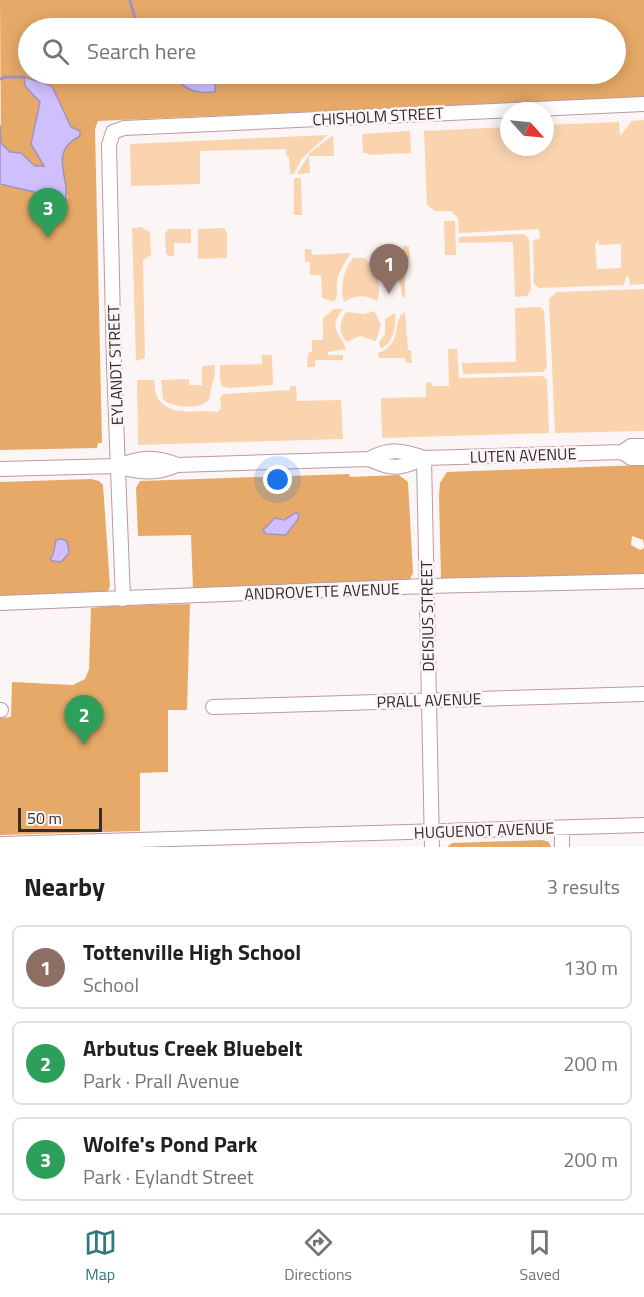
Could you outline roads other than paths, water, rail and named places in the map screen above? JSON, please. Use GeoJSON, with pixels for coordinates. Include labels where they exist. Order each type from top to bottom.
{"type":"FeatureCollection","features":[{"type":"Feature","properties":{"kind":"street","name":"CHISHOLM STREET"},"geometry":{"type":"LineString","coordinates":[[112,132],[124,128],[644,104]]}},
{"type":"Feature","properties":{"kind":"street","name":"EYLANDT STREET"},"geometry":{"type":"LineString","coordinates":[[112,132],[109,145],[123,599]]}},
{"type":"Feature","properties":{"kind":"street","name":"LUTEN AVENUE"},"geometry":{"type":"LineString","coordinates":[[0,469],[118,466],[135,459],[163,459],[177,465],[369,459],[384,466],[406,466],[424,458],[622,452],[631,446],[644,446]]}},
{"type":"Feature","properties":{"kind":"street","name":"LUTEN AVENUE"},"geometry":{"type":"LineString","coordinates":[[622,452],[631,458],[644,458]]}},
{"type":"Feature","properties":{"kind":"street","name":"DEISIUS STREET"},"geometry":{"type":"LineString","coordinates":[[424,458],[432,847]]}},
{"type":"Feature","properties":{"kind":"street","name":"ANDROVETTE AVENUE"},"geometry":{"type":"LineString","coordinates":[[0,603],[427,586],[644,581]]}},
{"type":"Feature","properties":{"kind":"street","name":"PRALL AVENUE"},"geometry":{"type":"LineString","coordinates":[[213,707],[644,694]]}},
{"type":"Feature","properties":{"kind":"street","name":"HUGUENOT AVENUE"},"geometry":{"type":"LineString","coordinates":[[0,844],[130,844],[431,831],[644,825]]}},
{"type":"Feature","properties":{"kind":"street"},"geometry":{"type":"LineString","coordinates":[[561,828],[562,847]]}},
{"type":"Feature","properties":{"kind":"waterway"},"geometry":{"type":"LineString","coordinates":[[130,1],[135,18]]}},
{"type":"Feature","properties":{"kind":"waterway"},"geometry":{"type":"LineString","coordinates":[[0,79],[18,77]]}},
{"type":"Feature","properties":{"kind":"place","name":"Wolfe's Pond Park"},"geometry":{"type":"Point","coordinates":[48,238]}},
{"type":"Feature","properties":{"kind":"place","name":"Tottenville High School"},"geometry":{"type":"Point","coordinates":[389,294]}},
{"type":"Feature","properties":{"kind":"place","name":"Arbutus Creek Bluebelt"},"geometry":{"type":"Point","coordinates":[84,745]}}]}
